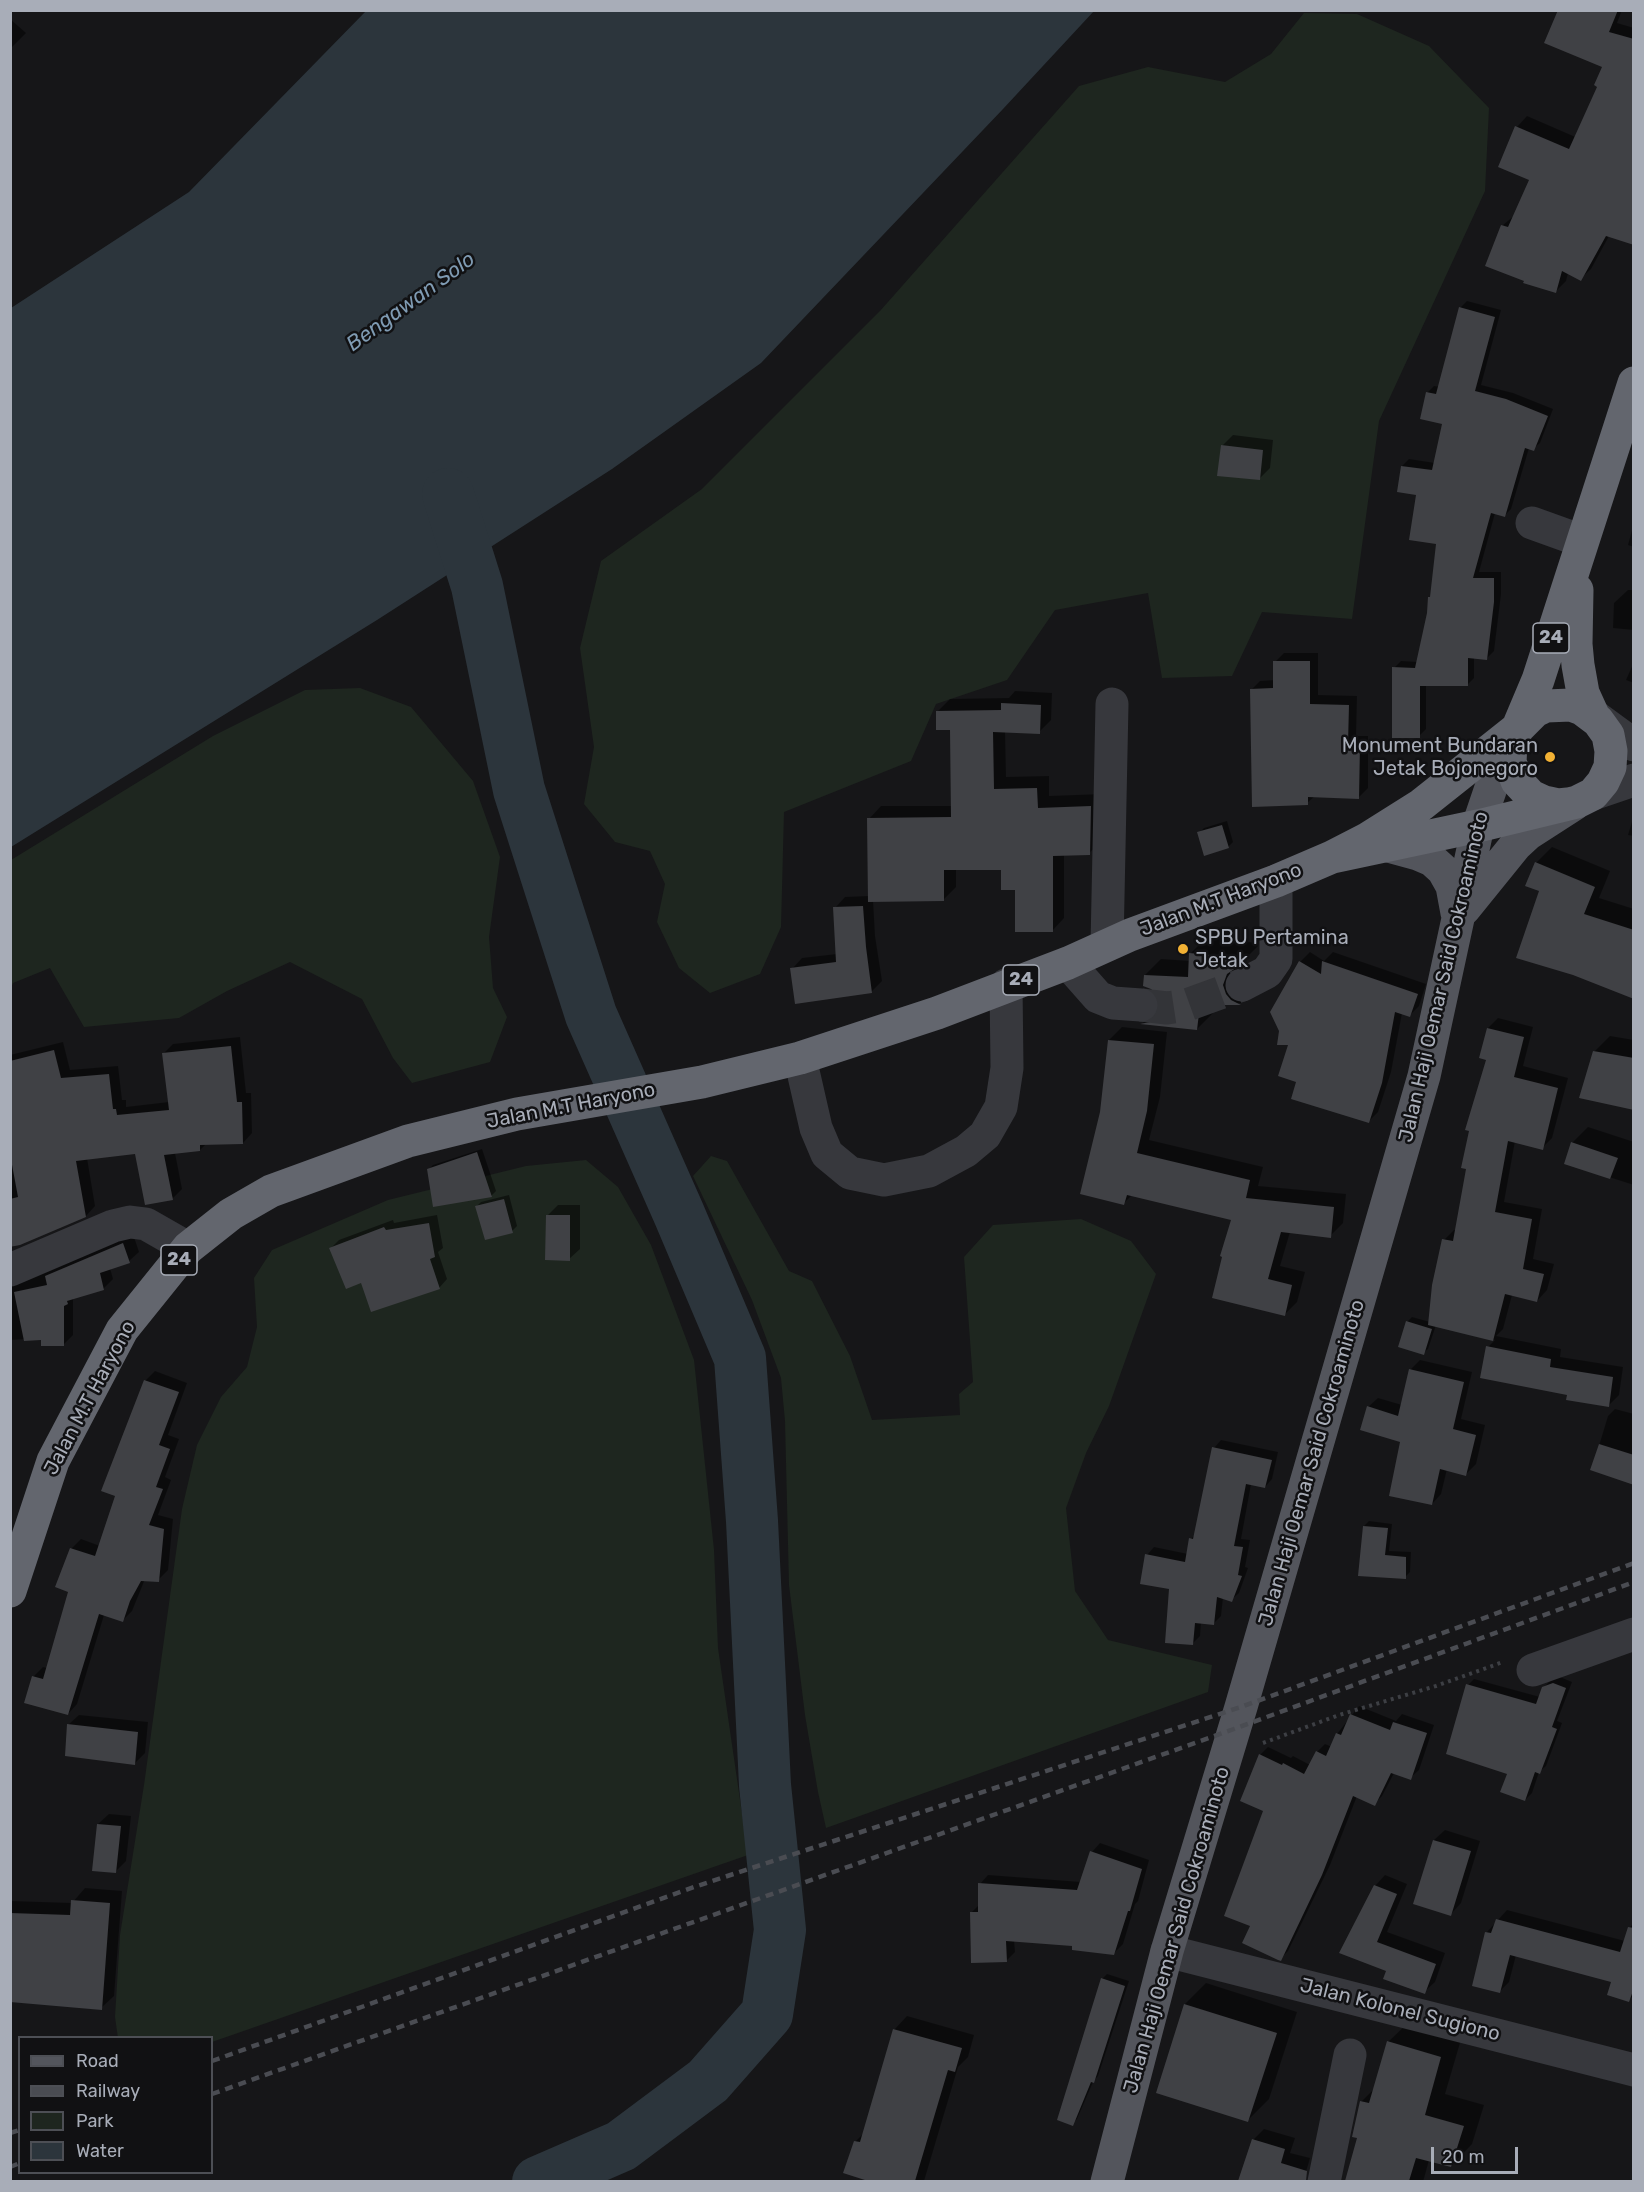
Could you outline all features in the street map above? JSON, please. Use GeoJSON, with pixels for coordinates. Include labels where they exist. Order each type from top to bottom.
{"type":"FeatureCollection","features":[{"type":"Feature","properties":{"kind":"highway","name":"24"},"geometry":{"type":"LineString","coordinates":[[1332,857],[1367,839],[1421,805],[1514,736],[1538,680],[1634,384]]}},
{"type":"Feature","properties":{"kind":"highway","name":"24"},"geometry":{"type":"LineString","coordinates":[[1332,857],[1478,826],[1585,798],[1603,782],[1610,767],[1611,751],[1608,735],[1593,715],[1583,693],[1576,644],[1576,610],[1582,544]]}},
{"type":"Feature","properties":{"kind":"highway"},"geometry":{"type":"LineString","coordinates":[[1585,798],[1558,805],[1531,796],[1517,781],[1510,762],[1514,736],[1535,711],[1552,705],[1571,705],[1593,715]]}},
{"type":"Feature","properties":{"kind":"highway","name":"Jalan M.T Haryono"},"geometry":{"type":"LineString","coordinates":[[10,1591],[54,1461],[122,1329],[188,1248],[231,1214],[271,1191],[408,1141],[517,1114],[702,1082],[800,1058],[937,1014],[1332,857]]}},
{"type":"Feature","properties":{"kind":"main road","name":"Jalan Haji Oemar Said Cokroaminoto"},"geometry":{"type":"LineString","coordinates":[[1107,2181],[1167,1951],[1424,1076],[1478,826],[1492,782],[1514,736]]}},
{"type":"Feature","properties":{"kind":"main road"},"geometry":{"type":"LineString","coordinates":[[1458,918],[1480,887],[1515,846],[1528,834],[1585,798]]}},
{"type":"Feature","properties":{"kind":"main road"},"geometry":{"type":"LineString","coordinates":[[1385,844],[1432,860],[1443,870],[1452,886],[1458,918]]}},
{"type":"Feature","properties":{"kind":"street"},"geometry":{"type":"LineString","coordinates":[[1532,523],[1582,544]]}},
{"type":"Feature","properties":{"kind":"street"},"geometry":{"type":"LineString","coordinates":[[1107,945],[1112,704]]}},
{"type":"Feature","properties":{"kind":"street"},"geometry":{"type":"LineString","coordinates":[[1593,715],[1634,745]]}},
{"type":"Feature","properties":{"kind":"street"},"geometry":{"type":"LineString","coordinates":[[1585,798],[1634,780]]}},
{"type":"Feature","properties":{"kind":"street"},"geometry":{"type":"LineString","coordinates":[[1242,985],[1267,972],[1276,959],[1276,881]]}},
{"type":"Feature","properties":{"kind":"street"},"geometry":{"type":"LineString","coordinates":[[1068,963],[1098,997],[1113,1003],[1141,1005]]}},
{"type":"Feature","properties":{"kind":"street"},"geometry":{"type":"LineString","coordinates":[[800,1058],[816,1128],[827,1154],[850,1173],[884,1180],[929,1171],[966,1151],[985,1135],[1001,1107],[1007,1068],[1006,985]]}},
{"type":"Feature","properties":{"kind":"street"},"geometry":{"type":"LineString","coordinates":[[10,1270],[113,1226],[130,1222],[146,1224],[188,1248]]}},
{"type":"Feature","properties":{"kind":"street"},"geometry":{"type":"LineString","coordinates":[[1520,1665],[1634,1634]]}},
{"type":"Feature","properties":{"kind":"street","name":"Jalan Kolonel Sugiono"},"geometry":{"type":"LineString","coordinates":[[1167,1951],[1634,2070]]}},
{"type":"Feature","properties":{"kind":"street"},"geometry":{"type":"LineString","coordinates":[[1324,2181],[1350,2055]]}},
{"type":"Feature","properties":{"kind":"path"},"geometry":{"type":"LineString","coordinates":[[1226,1756],[1339,1715],[1436,1686],[1520,1665]]}},
{"type":"Feature","properties":{"kind":"green space"},"geometry":{"type":"Polygon","coordinates":[[[1304,13],[1357,14],[1429,46],[1489,108],[1485,191],[1379,421],[1352,619],[1262,612],[1232,676],[1162,678],[1148,593],[1055,610],[1007,680],[936,704],[911,761],[784,812],[781,927],[760,974],[710,993],[679,968],[657,922],[665,884],[650,851],[615,842],[584,804],[594,747],[580,648],[601,561],[702,489],[880,311],[1079,86],[1148,67],[1225,82],[1271,54],[1304,13]]]}},
{"type":"Feature","properties":{"kind":"green space"},"geometry":{"type":"Polygon","coordinates":[[[360,688],[411,707],[473,781],[500,857],[489,937],[493,988],[507,1017],[490,1062],[412,1083],[393,1058],[362,999],[290,962],[227,991],[179,1018],[84,1027],[50,968],[13,983],[11,988],[11,860],[213,736],[305,690],[360,688]]]}},
{"type":"Feature","properties":{"kind":"green space"},"geometry":{"type":"Polygon","coordinates":[[[711,1156],[727,1161],[789,1271],[812,1281],[850,1356],[872,1420],[960,1415],[959,1394],[973,1382],[964,1257],[993,1225],[1081,1219],[1131,1241],[1156,1274],[1109,1406],[1086,1453],[1066,1508],[1075,1591],[1108,1640],[1212,1665],[1208,1692],[826,1828],[805,1715],[789,1585],[785,1421],[781,1378],[752,1300],[693,1176],[711,1156]]]}},
{"type":"Feature","properties":{"kind":"green space"},"geometry":{"type":"Polygon","coordinates":[[[586,1160],[618,1187],[651,1245],[694,1360],[714,1550],[718,1648],[748,1855],[213,2042],[213,2036],[118,2036],[115,2017],[120,1935],[144,1785],[182,1509],[197,1445],[221,1397],[247,1367],[257,1327],[254,1278],[272,1250],[388,1200],[526,1166],[586,1160]]]}},
{"type":"Feature","properties":{"kind":"water","name":"Bengawan Solo"},"geometry":{"type":"Polygon","coordinates":[[[366,11],[1094,11],[761,363],[612,469],[377,620],[11,847],[11,308],[189,192],[366,11]]]}},
{"type":"Feature","properties":{"kind":"building"},"geometry":{"type":"Polygon","coordinates":[[[1558,10],[1618,10],[1609,32],[1634,39],[1634,245],[1606,236],[1581,281],[1562,271],[1556,293],[1523,283],[1524,281],[1485,266],[1501,225],[1508,227],[1529,180],[1498,167],[1515,126],[1569,149],[1597,87],[1594,85],[1602,67],[1544,43],[1558,10]]]}},
{"type":"Feature","properties":{"kind":"building"},"geometry":{"type":"Polygon","coordinates":[[[1459,307],[1495,317],[1475,391],[1506,399],[1548,416],[1534,451],[1525,448],[1505,517],[1491,513],[1473,578],[1494,578],[1494,602],[1487,660],[1468,658],[1468,686],[1420,686],[1420,738],[1392,738],[1392,667],[1415,668],[1427,613],[1428,597],[1430,597],[1436,544],[1409,540],[1416,495],[1397,492],[1401,466],[1432,470],[1442,424],[1420,419],[1426,392],[1436,394],[1459,307]]]}},
{"type":"Feature","properties":{"kind":"building"},"geometry":{"type":"Polygon","coordinates":[[[1221,445],[1263,450],[1260,480],[1217,476],[1221,445]]]}},
{"type":"Feature","properties":{"kind":"building"},"geometry":{"type":"Polygon","coordinates":[[[1273,661],[1310,661],[1310,704],[1349,705],[1348,744],[1360,744],[1359,799],[1308,797],[1308,805],[1252,807],[1250,689],[1273,688],[1273,661]]]}},
{"type":"Feature","properties":{"kind":"building"},"geometry":{"type":"Polygon","coordinates":[[[1001,703],[1041,705],[1040,734],[993,732],[994,789],[1037,788],[1038,808],[1091,806],[1090,855],[1053,856],[1053,932],[1015,932],[1015,890],[1001,890],[1001,870],[944,870],[944,901],[868,902],[867,818],[951,817],[950,730],[936,730],[936,711],[1001,710],[1001,703]]]}},
{"type":"Feature","properties":{"kind":"building"},"geometry":{"type":"Polygon","coordinates":[[[1222,825],[1229,848],[1204,856],[1197,832],[1222,825]]]}},
{"type":"Feature","properties":{"kind":"building"},"geometry":{"type":"Polygon","coordinates":[[[1535,862],[1595,887],[1584,914],[1634,930],[1634,999],[1573,975],[1516,958],[1539,891],[1525,886],[1535,862]]]}},
{"type":"Feature","properties":{"kind":"building"},"geometry":{"type":"Polygon","coordinates":[[[863,906],[872,993],[795,1004],[790,968],[836,962],[833,907],[863,906]]]}},
{"type":"Feature","properties":{"kind":"building"},"geometry":{"type":"Polygon","coordinates":[[[1189,953],[1243,958],[1243,963],[1227,974],[1223,985],[1231,1000],[1241,1005],[1200,1005],[1197,1030],[1140,1024],[1150,1022],[1160,1007],[1158,996],[1151,989],[1143,986],[1144,975],[1188,977],[1189,953]]]}},
{"type":"Feature","properties":{"kind":"building"},"geometry":{"type":"Polygon","coordinates":[[[1299,961],[1321,974],[1322,961],[1418,994],[1410,1017],[1395,1012],[1382,1083],[1369,1123],[1291,1099],[1296,1082],[1278,1076],[1288,1045],[1277,1045],[1279,1031],[1270,1012],[1299,961]]]}},
{"type":"Feature","properties":{"kind":"building"},"geometry":{"type":"Polygon","coordinates":[[[1487,1028],[1524,1037],[1514,1077],[1558,1088],[1543,1150],[1508,1141],[1495,1212],[1532,1219],[1523,1269],[1544,1274],[1537,1302],[1505,1294],[1493,1341],[1428,1325],[1432,1285],[1442,1239],[1453,1241],[1466,1169],[1461,1168],[1469,1131],[1465,1130],[1486,1060],[1479,1058],[1487,1028]]]}},
{"type":"Feature","properties":{"kind":"building"},"geometry":{"type":"Polygon","coordinates":[[[1108,1040],[1154,1044],[1147,1111],[1137,1153],[1250,1180],[1246,1198],[1334,1207],[1331,1238],[1281,1232],[1268,1279],[1292,1285],[1285,1316],[1212,1298],[1222,1257],[1220,1256],[1231,1220],[1127,1195],[1124,1205],[1080,1194],[1100,1112],[1108,1040]]]}},
{"type":"Feature","properties":{"kind":"building"},"geometry":{"type":"Polygon","coordinates":[[[231,1046],[237,1102],[242,1102],[243,1144],[200,1145],[200,1151],[164,1155],[173,1200],[145,1205],[135,1154],[76,1161],[86,1217],[20,1245],[10,1247],[10,1199],[18,1197],[10,1154],[10,1061],[54,1050],[61,1078],[109,1074],[113,1109],[116,1109],[117,1115],[169,1110],[162,1053],[231,1046]]]}},
{"type":"Feature","properties":{"kind":"building"},"geometry":{"type":"Polygon","coordinates":[[[1593,1051],[1634,1058],[1634,1110],[1579,1098],[1593,1051]]]}},
{"type":"Feature","properties":{"kind":"building"},"geometry":{"type":"Polygon","coordinates":[[[1571,1142],[1618,1158],[1610,1179],[1564,1164],[1571,1142]]]}},
{"type":"Feature","properties":{"kind":"building"},"geometry":{"type":"Polygon","coordinates":[[[477,1152],[492,1197],[433,1207],[427,1169],[477,1152]]]}},
{"type":"Feature","properties":{"kind":"building"},"geometry":{"type":"Polygon","coordinates":[[[504,1199],[513,1233],[485,1240],[475,1206],[504,1199]]]}},
{"type":"Feature","properties":{"kind":"building"},"geometry":{"type":"Polygon","coordinates":[[[546,1215],[570,1215],[570,1261],[545,1260],[546,1215]]]}},
{"type":"Feature","properties":{"kind":"building"},"geometry":{"type":"Polygon","coordinates":[[[429,1223],[435,1257],[430,1259],[440,1289],[371,1312],[361,1283],[346,1289],[329,1248],[384,1227],[386,1230],[429,1223]]]}},
{"type":"Feature","properties":{"kind":"building"},"geometry":{"type":"Polygon","coordinates":[[[123,1243],[130,1263],[100,1273],[104,1290],[67,1301],[68,1304],[64,1306],[64,1346],[41,1346],[41,1340],[24,1341],[14,1292],[47,1285],[45,1276],[123,1243]]]}},
{"type":"Feature","properties":{"kind":"building"},"geometry":{"type":"Polygon","coordinates":[[[1406,1321],[1432,1329],[1424,1355],[1398,1347],[1406,1321]]]}},
{"type":"Feature","properties":{"kind":"building"},"geometry":{"type":"Polygon","coordinates":[[[1486,1346],[1551,1359],[1550,1367],[1613,1377],[1609,1407],[1566,1400],[1567,1395],[1480,1378],[1486,1346]]]}},
{"type":"Feature","properties":{"kind":"building"},"geometry":{"type":"Polygon","coordinates":[[[1409,1369],[1464,1382],[1453,1429],[1476,1435],[1466,1476],[1440,1469],[1432,1505],[1389,1496],[1400,1442],[1360,1430],[1367,1406],[1398,1416],[1409,1369]]]}},
{"type":"Feature","properties":{"kind":"building"},"geometry":{"type":"Polygon","coordinates":[[[144,1380],[179,1392],[159,1445],[170,1449],[156,1487],[163,1489],[149,1525],[164,1529],[159,1582],[141,1581],[130,1601],[123,1622],[99,1614],[68,1715],[24,1703],[32,1676],[43,1679],[68,1592],[55,1587],[70,1548],[95,1556],[115,1496],[101,1491],[144,1380]]]}},
{"type":"Feature","properties":{"kind":"building"},"geometry":{"type":"Polygon","coordinates":[[[1599,1444],[1634,1455],[1634,1485],[1590,1470],[1599,1444]]]}},
{"type":"Feature","properties":{"kind":"building"},"geometry":{"type":"Polygon","coordinates":[[[1212,1447],[1272,1460],[1265,1488],[1246,1484],[1234,1546],[1243,1547],[1238,1575],[1242,1576],[1232,1602],[1217,1597],[1214,1625],[1195,1623],[1193,1645],[1165,1643],[1169,1589],[1140,1584],[1145,1554],[1185,1562],[1189,1538],[1193,1539],[1212,1447]]]}},
{"type":"Feature","properties":{"kind":"building"},"geometry":{"type":"Polygon","coordinates":[[[1363,1526],[1388,1528],[1385,1555],[1406,1557],[1406,1579],[1358,1576],[1363,1526]]]}},
{"type":"Feature","properties":{"kind":"building"},"geometry":{"type":"Polygon","coordinates":[[[1553,1683],[1566,1688],[1552,1727],[1557,1729],[1540,1774],[1535,1772],[1525,1801],[1500,1792],[1507,1774],[1446,1754],[1466,1684],[1536,1704],[1542,1687],[1553,1683]]]}},
{"type":"Feature","properties":{"kind":"building"},"geometry":{"type":"Polygon","coordinates":[[[1350,1714],[1390,1730],[1393,1722],[1427,1733],[1411,1780],[1391,1773],[1375,1806],[1353,1796],[1322,1875],[1281,1961],[1242,1943],[1250,1926],[1224,1916],[1263,1811],[1240,1801],[1259,1754],[1304,1774],[1316,1751],[1326,1756],[1336,1733],[1341,1735],[1350,1714]]]}},
{"type":"Feature","properties":{"kind":"building"},"geometry":{"type":"Polygon","coordinates":[[[67,1724],[138,1732],[135,1765],[65,1756],[67,1724]]]}},
{"type":"Feature","properties":{"kind":"building"},"geometry":{"type":"Polygon","coordinates":[[[97,1824],[121,1826],[116,1873],[92,1871],[97,1824]]]}},
{"type":"Feature","properties":{"kind":"building"},"geometry":{"type":"Polygon","coordinates":[[[1433,1840],[1471,1851],[1451,1916],[1413,1904],[1433,1840]]]}},
{"type":"Feature","properties":{"kind":"building"},"geometry":{"type":"Polygon","coordinates":[[[1090,1851],[1142,1869],[1114,1955],[1072,1950],[1072,1946],[1006,1941],[1007,1962],[971,1963],[970,1912],[978,1912],[978,1883],[1077,1890],[1090,1851]]]}},
{"type":"Feature","properties":{"kind":"building"},"geometry":{"type":"Polygon","coordinates":[[[1374,1885],[1397,1894],[1377,1942],[1436,1964],[1425,1994],[1383,1979],[1386,1971],[1339,1953],[1374,1885]]]}},
{"type":"Feature","properties":{"kind":"building"},"geometry":{"type":"Polygon","coordinates":[[[71,1900],[110,1903],[102,2010],[10,2002],[10,1913],[70,1915],[71,1900]]]}},
{"type":"Feature","properties":{"kind":"building"},"geometry":{"type":"Polygon","coordinates":[[[1496,1919],[1620,1952],[1628,1927],[1634,1928],[1634,1988],[1629,2002],[1607,1995],[1611,1982],[1510,1955],[1500,1993],[1472,1986],[1485,1932],[1491,1933],[1496,1919]]]}},
{"type":"Feature","properties":{"kind":"building"},"geometry":{"type":"Polygon","coordinates":[[[1101,1978],[1125,1986],[1094,2083],[1091,2082],[1073,2126],[1057,2120],[1101,1978]]]}},
{"type":"Feature","properties":{"kind":"building"},"geometry":{"type":"Polygon","coordinates":[[[1184,2004],[1277,2033],[1248,2122],[1156,2093],[1184,2004]]]}},
{"type":"Feature","properties":{"kind":"building"},"geometry":{"type":"Polygon","coordinates":[[[893,2029],[962,2048],[955,2072],[948,2070],[915,2181],[868,2181],[843,2173],[854,2141],[860,2142],[893,2029]]]}},
{"type":"Feature","properties":{"kind":"building"},"geometry":{"type":"Polygon","coordinates":[[[1387,2041],[1441,2057],[1425,2115],[1464,2126],[1451,2167],[1416,2158],[1409,2181],[1345,2181],[1357,2138],[1352,2137],[1360,2101],[1369,2103],[1387,2041]]]}},
{"type":"Feature","properties":{"kind":"building"},"geometry":{"type":"Polygon","coordinates":[[[1252,2139],[1285,2149],[1281,2163],[1307,2171],[1306,2181],[1238,2181],[1252,2139]]]}},
{"type":"Feature","properties":{"kind":"waterway"},"geometry":{"type":"LineString","coordinates":[[448,494],[477,586],[519,790],[591,1015],[740,1358],[752,1521],[765,1785],[780,1930],[767,2014],[708,2081],[621,2146],[538,2182]]}},
{"type":"Feature","properties":{"kind":"tunnel"},"geometry":{"type":"LineString","coordinates":[[1141,1005],[1167,1008],[1187,1005],[1242,985]]}},
{"type":"Feature","properties":{"kind":"railway"},"geometry":{"type":"LineString","coordinates":[[213,2061],[694,1887],[1241,1707],[1634,1563]]}},
{"type":"Feature","properties":{"kind":"railway"},"geometry":{"type":"LineString","coordinates":[[213,2094],[1234,1729],[1634,1582]]}},
{"type":"Feature","properties":{"kind":"railway"},"geometry":{"type":"LineString","coordinates":[[10,2133],[18,2131]]}},
{"type":"Feature","properties":{"kind":"railway"},"geometry":{"type":"LineString","coordinates":[[10,2167],[18,2164]]}},
{"type":"Feature","properties":{"kind":"place","name":"Monument Bundaran Jetak Bojonegoro"},"geometry":{"type":"Point","coordinates":[1550,757]}},
{"type":"Feature","properties":{"kind":"place","name":"SPBU Pertamina Jetak"},"geometry":{"type":"Point","coordinates":[1183,949]}}]}
